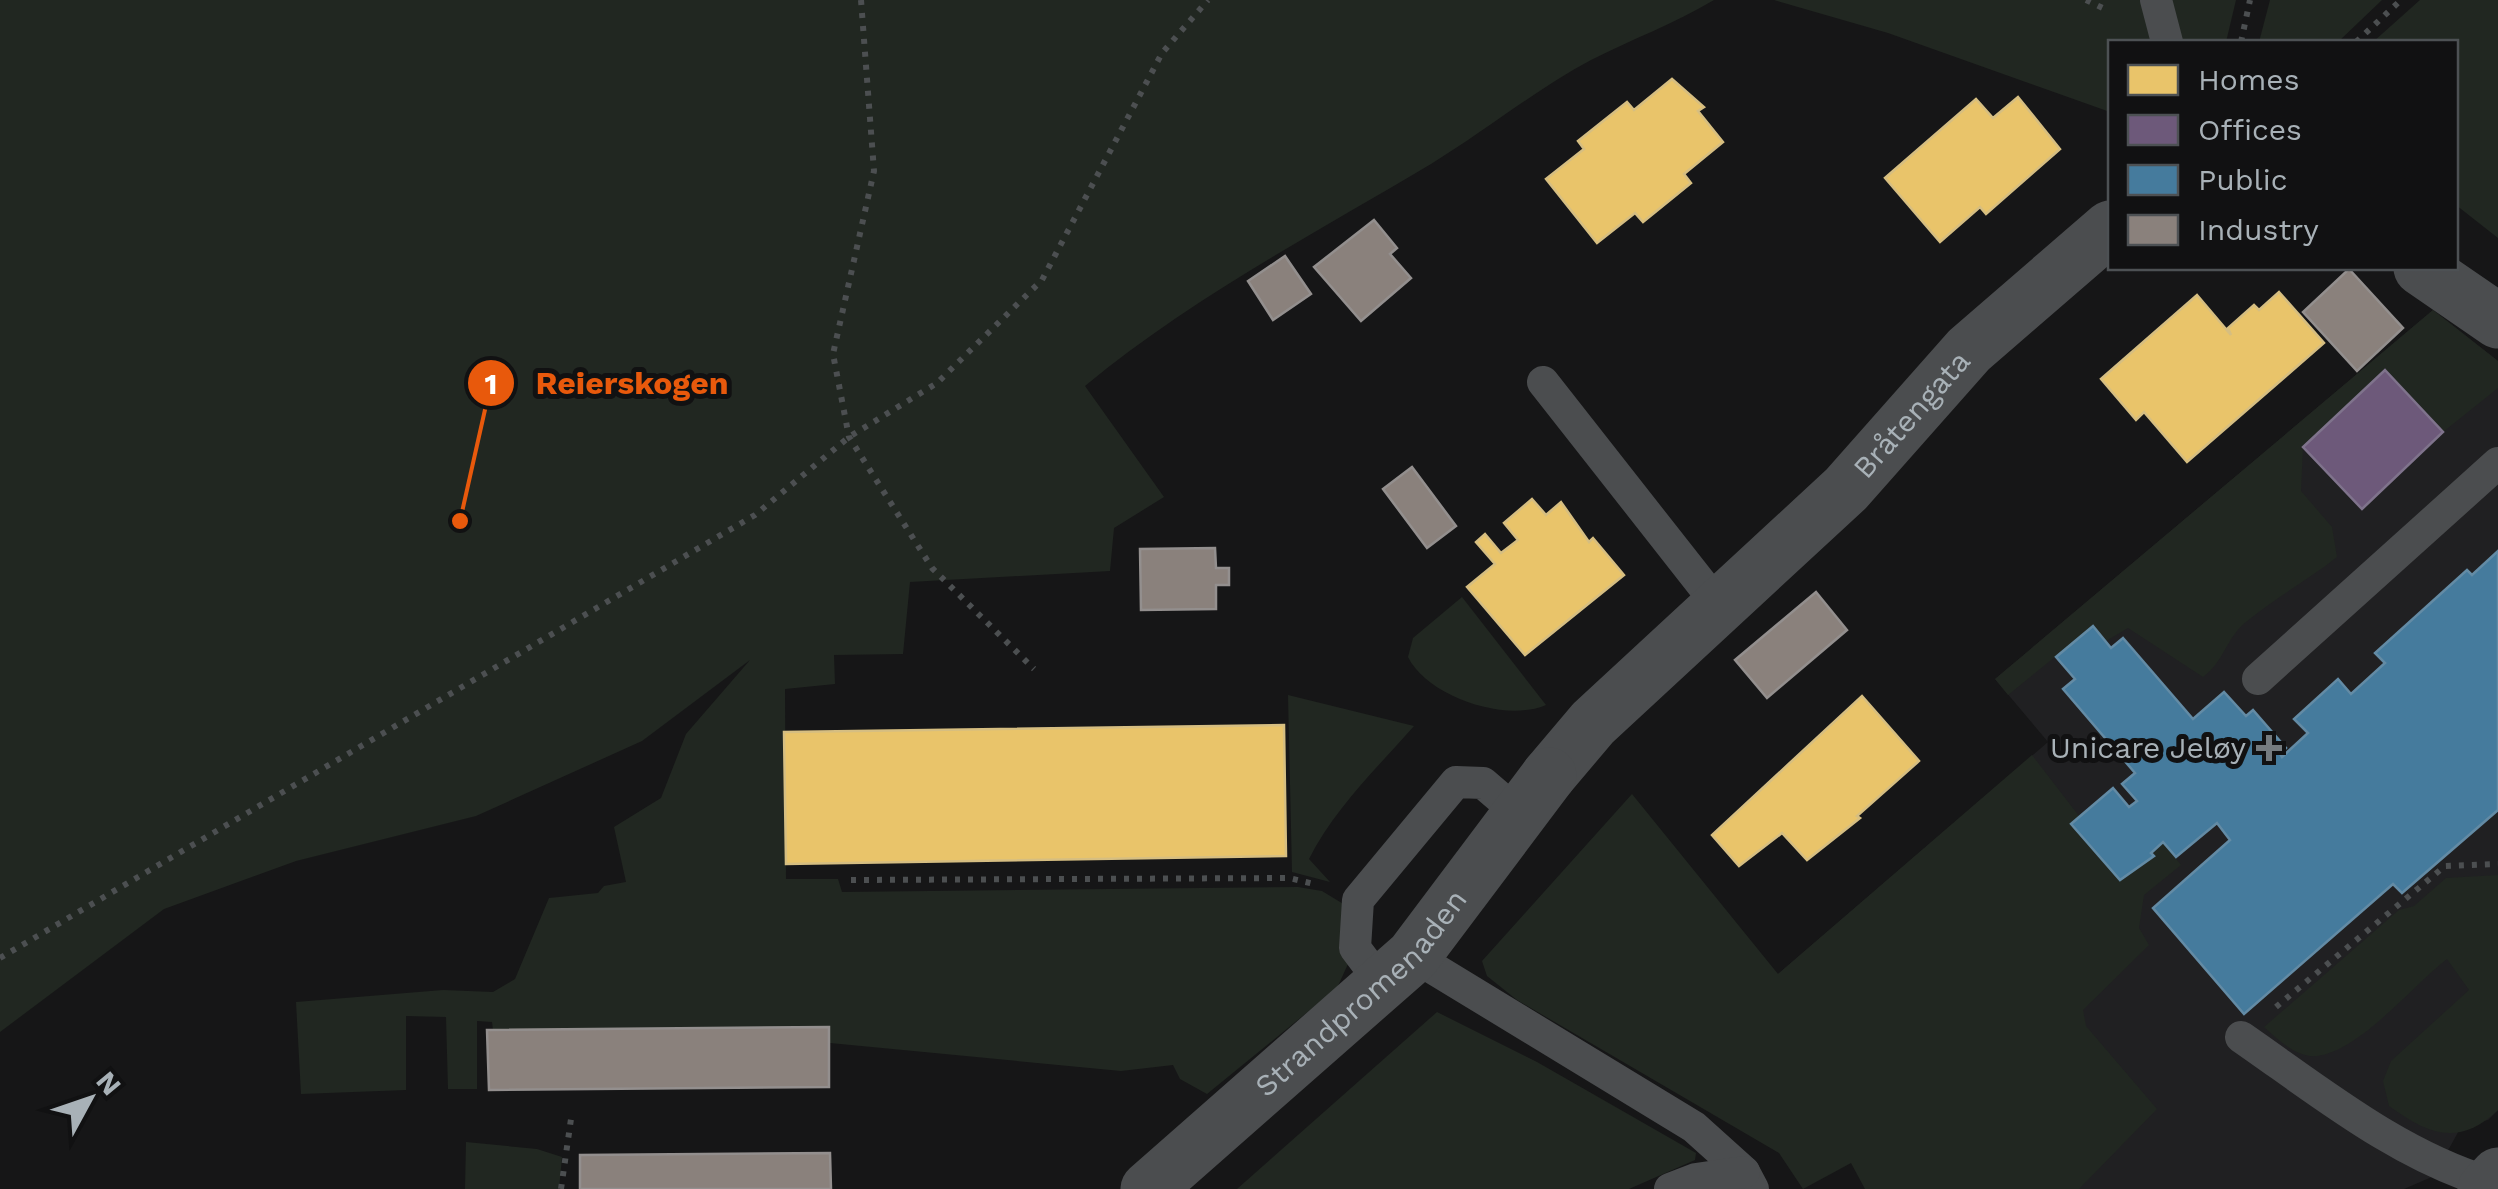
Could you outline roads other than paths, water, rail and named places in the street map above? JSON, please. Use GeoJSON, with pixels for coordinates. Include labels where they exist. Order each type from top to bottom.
{"type":"FeatureCollection","features":[{"type":"Feature","properties":{"kind":"street","name":"Bråtengata"},"geometry":{"type":"LineString","coordinates":[[1534,794],[1593,723],[1846,489],[1969,350],[2108,230]]}},
{"type":"Feature","properties":{"kind":"street"},"geometry":{"type":"LineString","coordinates":[[2424,270],[2498,321]]}},
{"type":"Feature","properties":{"kind":"street","name":"Strandpromenaden"},"geometry":{"type":"LineString","coordinates":[[1148,1189],[1397,970],[1534,794]]}},
{"type":"Feature","properties":{"kind":"lane"},"geometry":{"type":"LineString","coordinates":[[2156,0],[2166,40]]}},
{"type":"Feature","properties":{"kind":"lane"},"geometry":{"type":"LineString","coordinates":[[1543,382],[1719,606]]}},
{"type":"Feature","properties":{"kind":"lane"},"geometry":{"type":"LineString","coordinates":[[2258,679],[2498,462]]}},
{"type":"Feature","properties":{"kind":"lane"},"geometry":{"type":"LineString","coordinates":[[1534,794],[1484,783],[1456,782],[1358,900],[1355,948],[1694,1126],[1748,1180]]}},
{"type":"Feature","properties":{"kind":"lane"},"geometry":{"type":"LineString","coordinates":[[2241,1038],[2402,1144],[2450,1171],[2491,1183]]}},
{"type":"Feature","properties":{"kind":"lane"},"geometry":{"type":"LineString","coordinates":[[1670,1189],[1696,1179],[1748,1180]]}},
{"type":"Feature","properties":{"kind":"place","name":"Reierskogen"},"geometry":{"type":"Point","coordinates":[460,521]}},
{"type":"Feature","properties":{"kind":"place","name":"Unicare Jeløy"},"geometry":{"type":"Point","coordinates":[2269,748]}}]}
